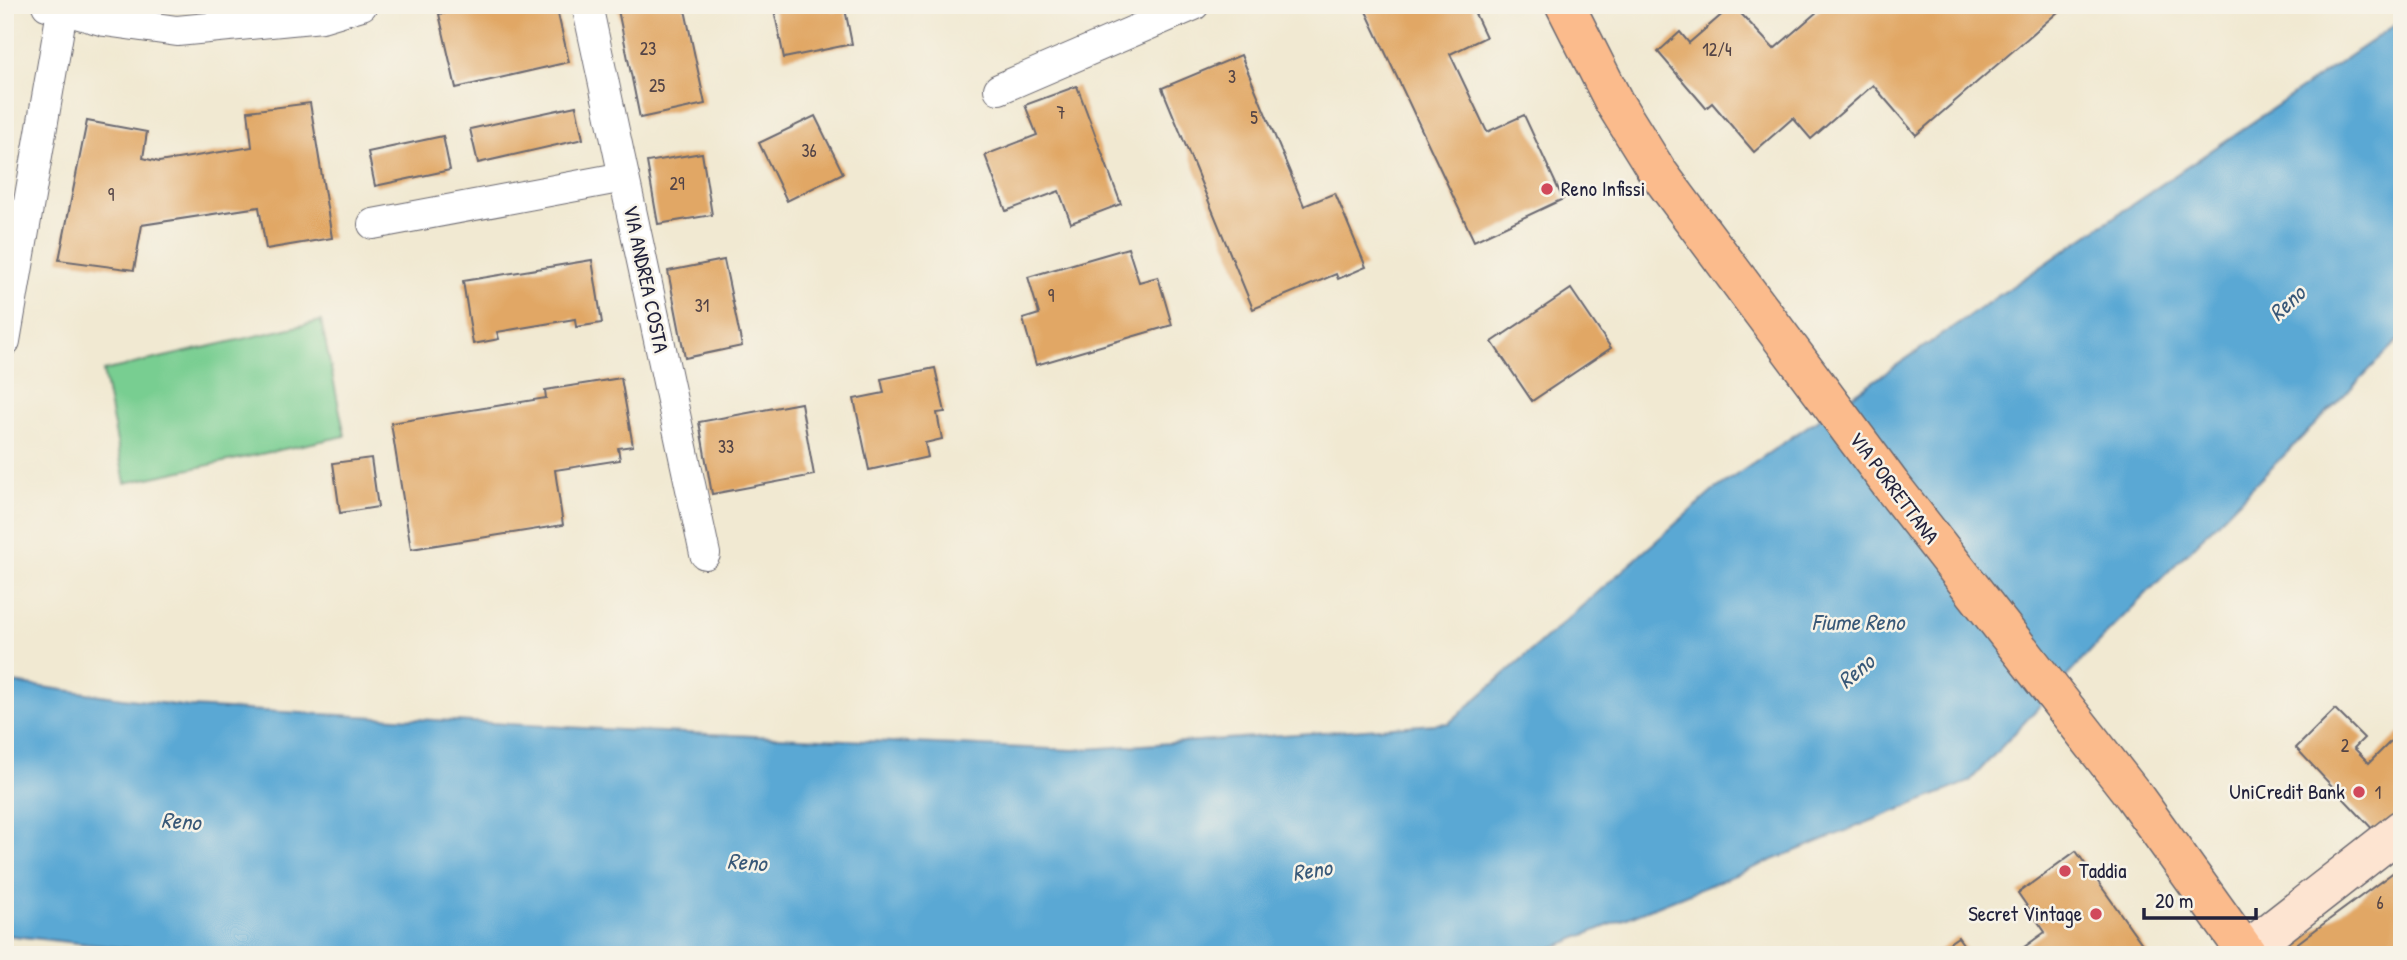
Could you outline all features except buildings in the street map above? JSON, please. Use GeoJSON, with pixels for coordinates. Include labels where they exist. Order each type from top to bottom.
{"type":"FeatureCollection","features":[{"type":"Feature","properties":{"kind":"main road","name":"VIA PORRETTANA"},"geometry":{"type":"LineString","coordinates":[[1565,5],[1614,103],[1657,171],[1891,485],[2133,796],[2245,954]]}},
{"type":"Feature","properties":{"kind":"main road"},"geometry":{"type":"LineString","coordinates":[[2245,954],[2402,830]]}},
{"type":"Feature","properties":{"kind":"street"},"geometry":{"type":"LineString","coordinates":[[5,341],[57,6],[105,21],[177,31],[321,17],[362,5]]}},
{"type":"Feature","properties":{"kind":"street","name":"VIA ANDREA COSTA"},"geometry":{"type":"LineString","coordinates":[[587,5],[705,554]]}},
{"type":"Feature","properties":{"kind":"street"},"geometry":{"type":"LineString","coordinates":[[999,89],[1194,5]]}},
{"type":"Feature","properties":{"kind":"street"},"geometry":{"type":"LineString","coordinates":[[373,224],[624,177]]}},
{"type":"Feature","properties":{"kind":"green space"},"geometry":{"type":"Polygon","coordinates":[[[321,321],[345,436],[125,483],[103,371],[321,321]]]}},
{"type":"Feature","properties":{"kind":"water","name":"Fiume Reno"},"geometry":{"type":"Polygon","coordinates":[[[2402,20],[2402,337],[2110,630],[1969,782],[1534,955],[187,955],[5,935],[5,682],[189,707],[1074,750],[1449,723],[1713,491],[2402,20]]]}},
{"type":"Feature","properties":{"kind":"place","name":"Reno Infissi"},"geometry":{"type":"Point","coordinates":[1547,189]}},
{"type":"Feature","properties":{"kind":"place","name":"UniCredit Bank"},"geometry":{"type":"Point","coordinates":[2359,792]}},
{"type":"Feature","properties":{"kind":"place","name":"Taddia"},"geometry":{"type":"Point","coordinates":[2065,871]}},
{"type":"Feature","properties":{"kind":"place","name":"Secret Vintage"},"geometry":{"type":"Point","coordinates":[2096,914]}},
{"type":"Feature","properties":{"kind":"water label","name":"Reno"},"geometry":{"type":"Point","coordinates":[2287,303]}},
{"type":"Feature","properties":{"kind":"water label","name":"Reno"},"geometry":{"type":"Point","coordinates":[1856,671]}},
{"type":"Feature","properties":{"kind":"water label","name":"Reno"},"geometry":{"type":"Point","coordinates":[181,821]}},
{"type":"Feature","properties":{"kind":"water label","name":"Reno"},"geometry":{"type":"Point","coordinates":[747,862]}},
{"type":"Feature","properties":{"kind":"water label","name":"Reno"},"geometry":{"type":"Point","coordinates":[1312,870]}}]}
